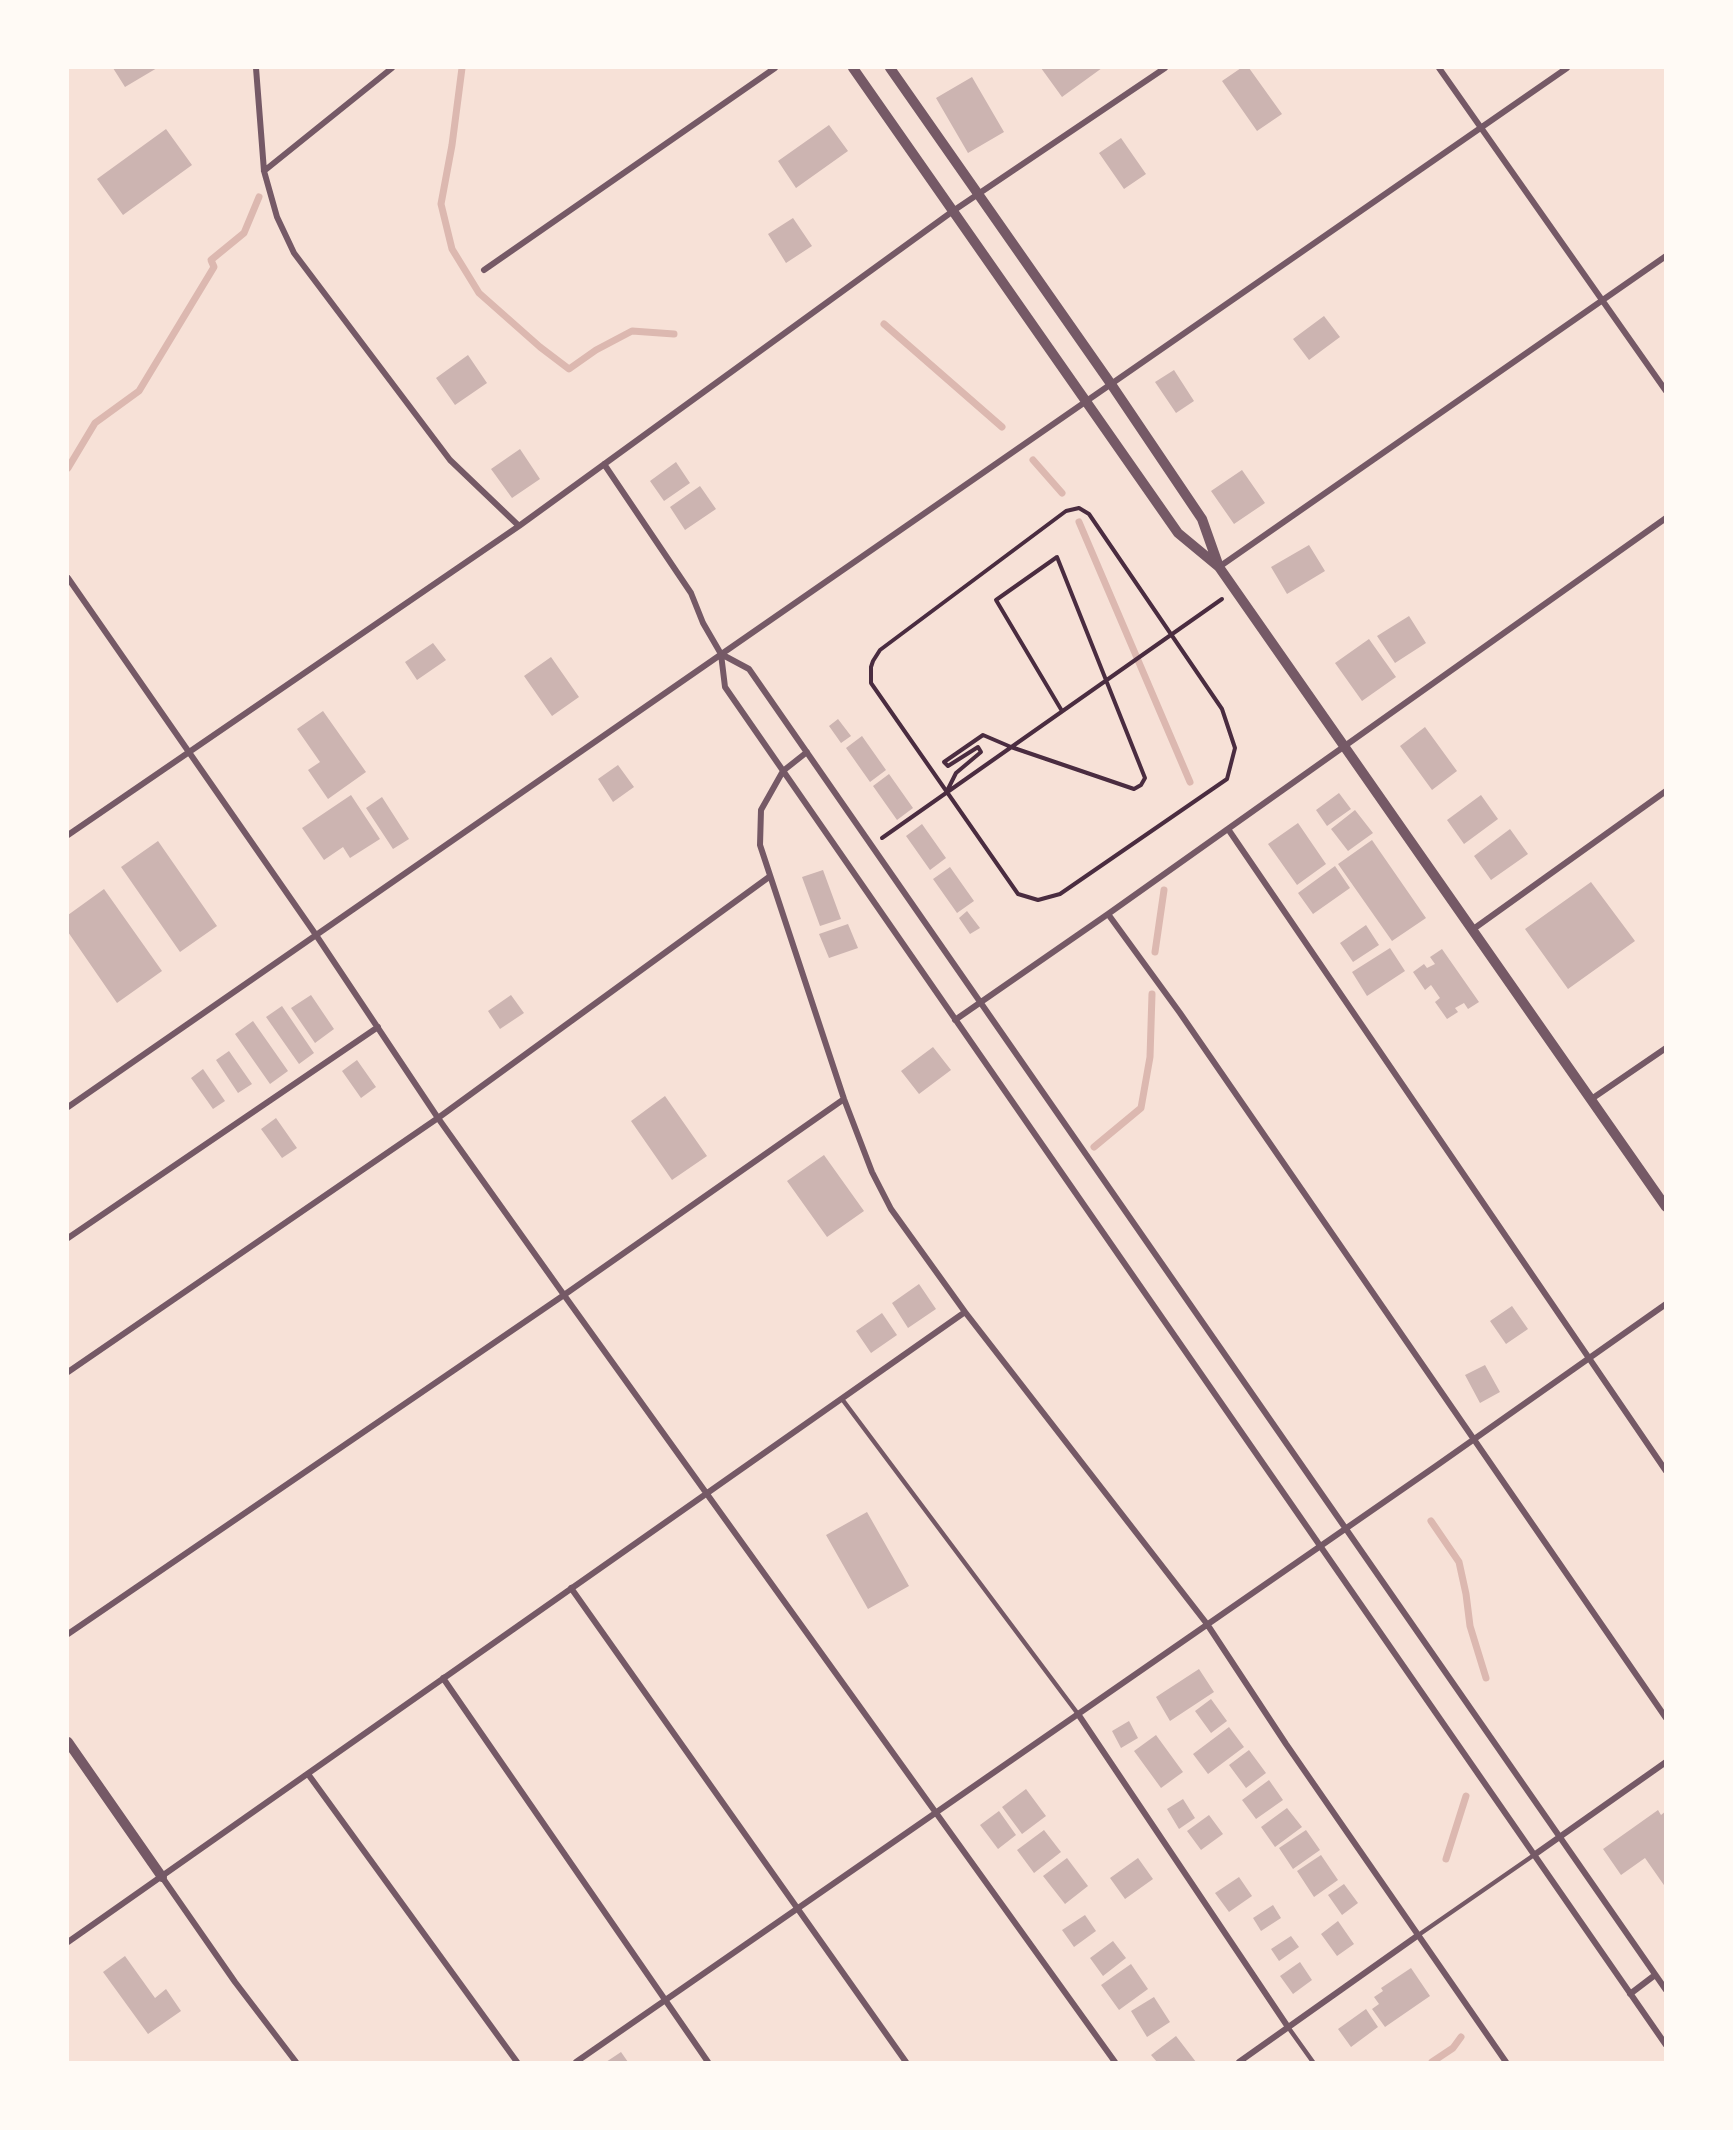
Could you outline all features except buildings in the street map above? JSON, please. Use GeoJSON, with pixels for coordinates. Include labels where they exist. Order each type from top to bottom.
{"type":"FeatureCollection","features":[{"type":"Feature","properties":{"kind":"street"},"geometry":{"type":"LineString","coordinates":[[256,68],[264,171],[277,218],[294,253],[450,460],[519,526]]}},
{"type":"Feature","properties":{"kind":"street"},"geometry":{"type":"LineString","coordinates":[[264,171],[392,68]]}},
{"type":"Feature","properties":{"kind":"street"},"geometry":{"type":"LineString","coordinates":[[484,270],[775,68]]}},
{"type":"Feature","properties":{"kind":"street"},"geometry":{"type":"LineString","coordinates":[[853,68],[1178,533],[1219,567]]}},
{"type":"Feature","properties":{"kind":"street"},"geometry":{"type":"LineString","coordinates":[[890,68],[1111,384],[1202,519],[1219,567],[1665,1207]]}},
{"type":"Feature","properties":{"kind":"street"},"geometry":{"type":"LineString","coordinates":[[68,835],[519,526],[953,211],[1165,68]]}},
{"type":"Feature","properties":{"kind":"street"},"geometry":{"type":"LineString","coordinates":[[1439,68],[1665,392]]}},
{"type":"Feature","properties":{"kind":"street"},"geometry":{"type":"LineString","coordinates":[[68,1107],[1567,68]]}},
{"type":"Feature","properties":{"kind":"street"},"geometry":{"type":"LineString","coordinates":[[1219,567],[1665,256]]}},
{"type":"Feature","properties":{"kind":"street"},"geometry":{"type":"LineString","coordinates":[[604,464],[691,593],[721,654],[724,687],[1665,2045]]}},
{"type":"Feature","properties":{"kind":"street"},"geometry":{"type":"LineString","coordinates":[[955,1020],[1665,518]]}},
{"type":"Feature","properties":{"kind":"street"},"geometry":{"type":"LineString","coordinates":[[68,578],[316,935],[438,1118],[1115,2062]]}},
{"type":"Feature","properties":{"kind":"street"},"geometry":{"type":"LineString","coordinates":[[721,654],[749,669],[1665,1990]]}},
{"type":"Feature","properties":{"kind":"street"},"geometry":{"type":"LineString","coordinates":[[807,752],[783,771],[761,810],[760,845],[844,1099],[872,1172],[891,1209],[965,1312],[1207,1624],[1286,1744],[1506,2062]]}},
{"type":"Feature","properties":{"kind":"street"},"geometry":{"type":"LineString","coordinates":[[1472,930],[1665,791]]}},
{"type":"Feature","properties":{"kind":"street"},"geometry":{"type":"LineString","coordinates":[[1228,829],[1665,1471]]}},
{"type":"Feature","properties":{"kind":"street"},"geometry":{"type":"LineString","coordinates":[[68,1372],[438,1118],[769,877]]}},
{"type":"Feature","properties":{"kind":"street"},"geometry":{"type":"LineString","coordinates":[[1108,914],[1180,1013],[1665,1719]]}},
{"type":"Feature","properties":{"kind":"street"},"geometry":{"type":"LineString","coordinates":[[68,1238],[378,1027]]}},
{"type":"Feature","properties":{"kind":"street"},"geometry":{"type":"LineString","coordinates":[[1590,1100],[1665,1048]]}},
{"type":"Feature","properties":{"kind":"street"},"geometry":{"type":"LineString","coordinates":[[68,1634],[564,1295],[844,1099]]}},
{"type":"Feature","properties":{"kind":"street"},"geometry":{"type":"LineString","coordinates":[[576,2062],[1473,1440],[1665,1304]]}},
{"type":"Feature","properties":{"kind":"street"},"geometry":{"type":"LineString","coordinates":[[68,1942],[965,1312]]}},
{"type":"Feature","properties":{"kind":"street"},"geometry":{"type":"LineString","coordinates":[[571,1588],[906,2062]]}},
{"type":"Feature","properties":{"kind":"street"},"geometry":{"type":"LineString","coordinates":[[443,1678],[708,2062]]}},
{"type":"Feature","properties":{"kind":"street"},"geometry":{"type":"LineString","coordinates":[[1078,1714],[1288,2027]]}},
{"type":"Feature","properties":{"kind":"street"},"geometry":{"type":"LineString","coordinates":[[68,1742],[235,1982],[296,2062]]}},
{"type":"Feature","properties":{"kind":"street"},"geometry":{"type":"LineString","coordinates":[[1534,1855],[1665,1762]]}},
{"type":"Feature","properties":{"kind":"street"},"geometry":{"type":"LineString","coordinates":[[308,1774],[517,2062]]}},
{"type":"Feature","properties":{"kind":"street"},"geometry":{"type":"LineString","coordinates":[[1239,2062],[1418,1936]]}},
{"type":"Feature","properties":{"kind":"street"},"geometry":{"type":"LineString","coordinates":[[1630,1994],[1655,1975]]}},
{"type":"Feature","properties":{"kind":"lane"},"geometry":{"type":"LineString","coordinates":[[842,1399],[1078,1714]]}},
{"type":"Feature","properties":{"kind":"lane"},"geometry":{"type":"LineString","coordinates":[[1418,1936],[1534,1855]]}},
{"type":"Feature","properties":{"kind":"lane"},"geometry":{"type":"LineString","coordinates":[[1288,2027],[1313,2062]]}},
{"type":"Feature","properties":{"kind":"path"},"geometry":{"type":"LineString","coordinates":[[1078,508],[1089,514],[1172,634],[1222,709],[1235,748],[1227,779],[1060,894],[1038,900],[1018,894],[871,683],[871,667],[880,650],[1065,511],[1078,508]]}},
{"type":"Feature","properties":{"kind":"path"},"geometry":{"type":"LineString","coordinates":[[947,792],[956,773],[981,752],[978,747],[948,766],[944,762],[983,735],[1011,747],[1134,789],[1141,786],[1145,778],[1057,557],[996,600],[1062,711]]}},
{"type":"Feature","properties":{"kind":"path"},"geometry":{"type":"LineString","coordinates":[[871,845],[1235,590]]}},
{"type":"Feature","properties":{"kind":"waterway"},"geometry":{"type":"LineString","coordinates":[[462,68],[452,145],[441,204],[452,249],[479,293],[540,347],[569,369],[596,350],[632,331],[674,334]]}},
{"type":"Feature","properties":{"kind":"waterway"},"geometry":{"type":"LineString","coordinates":[[68,468],[95,423],[139,391],[214,267],[211,260],[244,233],[259,197]]}},
{"type":"Feature","properties":{"kind":"waterway"},"geometry":{"type":"LineString","coordinates":[[884,324],[1002,427]]}},
{"type":"Feature","properties":{"kind":"waterway"},"geometry":{"type":"LineString","coordinates":[[1033,460],[1062,493]]}},
{"type":"Feature","properties":{"kind":"waterway"},"geometry":{"type":"LineString","coordinates":[[1079,522],[1190,782]]}},
{"type":"Feature","properties":{"kind":"waterway"},"geometry":{"type":"LineString","coordinates":[[1155,952],[1164,890]]}},
{"type":"Feature","properties":{"kind":"waterway"},"geometry":{"type":"LineString","coordinates":[[1094,1147],[1141,1108],[1150,1057],[1152,994]]}},
{"type":"Feature","properties":{"kind":"waterway"},"geometry":{"type":"LineString","coordinates":[[1431,1521],[1459,1562],[1470,1626],[1486,1678]]}},
{"type":"Feature","properties":{"kind":"waterway"},"geometry":{"type":"LineString","coordinates":[[1446,1859],[1466,1796]]}},
{"type":"Feature","properties":{"kind":"waterway"},"geometry":{"type":"LineString","coordinates":[[1432,2062],[1453,2048],[1461,2037]]}}]}
